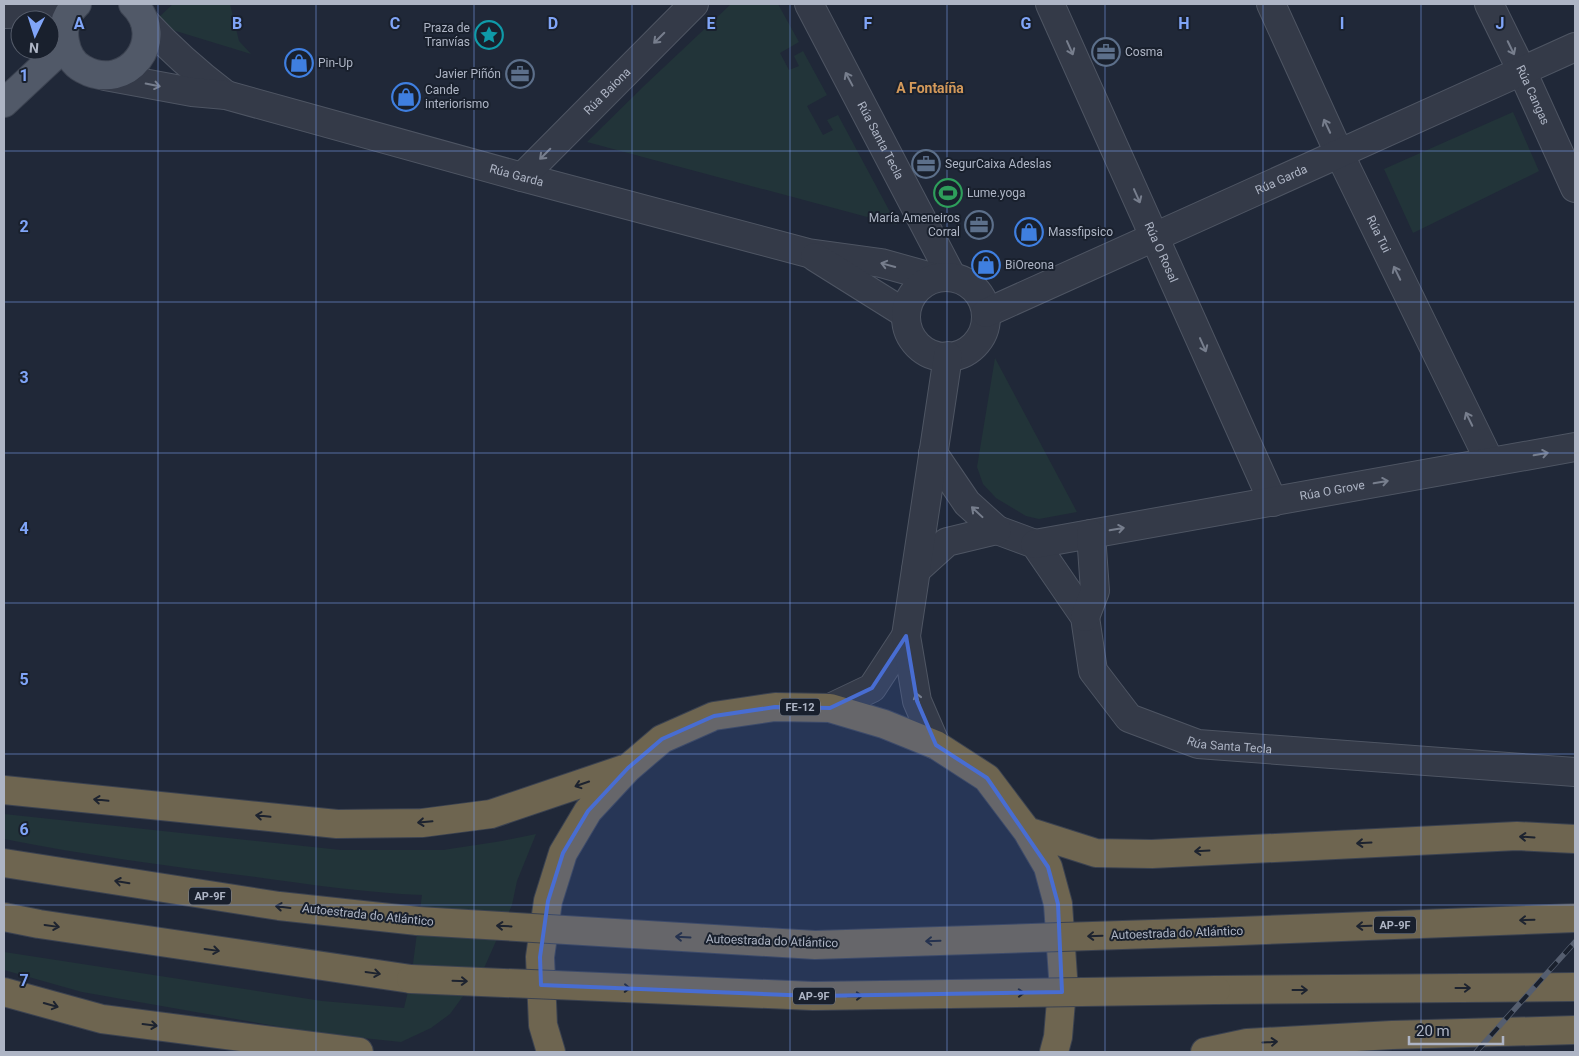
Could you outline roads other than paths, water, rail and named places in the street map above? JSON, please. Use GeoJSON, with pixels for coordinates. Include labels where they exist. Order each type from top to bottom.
{"type":"FeatureCollection","features":[{"type":"Feature","properties":{"kind":"highway","name":"FE-12"},"geometry":{"type":"LineString","coordinates":[[551,1052],[544,1025],[540,957],[548,901],[563,853],[588,811],[628,768],[662,739],[714,716],[775,707],[830,708],[884,724],[936,745],[987,778],[1027,831],[1048,867],[1058,904],[1063,977],[1058,1037],[1054,1052]]}},
{"type":"Feature","properties":{"kind":"highway"},"geometry":{"type":"LineString","coordinates":[[4,790],[337,824],[422,823],[491,814],[628,768]]}},
{"type":"Feature","properties":{"kind":"highway"},"geometry":{"type":"LineString","coordinates":[[1027,831],[1096,852],[1142,854],[1517,836],[1575,839]]}},
{"type":"Feature","properties":{"kind":"highway","name":"Autoestrada do Atlántico"},"geometry":{"type":"LineString","coordinates":[[4,863],[279,906],[418,921],[815,945],[1575,918]]}},
{"type":"Feature","properties":{"kind":"highway","name":"AP-9F"},"geometry":{"type":"LineString","coordinates":[[4,917],[412,979],[813,996],[1575,987]]}},
{"type":"Feature","properties":{"kind":"highway"},"geometry":{"type":"LineString","coordinates":[[4,992],[102,1019],[359,1052]]}},
{"type":"Feature","properties":{"kind":"highway"},"geometry":{"type":"LineString","coordinates":[[1205,1052],[1247,1043],[1392,1035],[1575,1030]]}},
{"type":"Feature","properties":{"kind":"main road"},"geometry":{"type":"LineString","coordinates":[[60,35],[74,6]]}},
{"type":"Feature","properties":{"kind":"main road"},"geometry":{"type":"LineString","coordinates":[[60,39],[70,58],[91,74],[105,76],[118,74],[130,68],[139,58],[145,47],[147,34],[139,13]]}},
{"type":"Feature","properties":{"kind":"main road"},"geometry":{"type":"LineString","coordinates":[[4,103],[40,60]]}},
{"type":"Feature","properties":{"kind":"street","name":"Rúa Baiona"},"geometry":{"type":"LineString","coordinates":[[522,177],[694,4]]}},
{"type":"Feature","properties":{"kind":"street","name":"Rúa Santa Tecla"},"geometry":{"type":"LineString","coordinates":[[809,4],[943,278]]}},
{"type":"Feature","properties":{"kind":"street","name":"Rúa O Rosal"},"geometry":{"type":"LineString","coordinates":[[1050,4],[1272,502]]}},
{"type":"Feature","properties":{"kind":"street","name":"Rúa Tui"},"geometry":{"type":"LineString","coordinates":[[1271,4],[1339,153],[1490,462]]}},
{"type":"Feature","properties":{"kind":"street","name":"Rúa Cangas"},"geometry":{"type":"LineString","coordinates":[[1489,4],[1522,71],[1575,188]]}},
{"type":"Feature","properties":{"kind":"street"},"geometry":{"type":"LineString","coordinates":[[4,14],[42,13],[74,6]]}},
{"type":"Feature","properties":{"kind":"street","name":"Rúa Garda"},"geometry":{"type":"LineString","coordinates":[[139,13],[170,48],[202,77],[226,95]]}},
{"type":"Feature","properties":{"kind":"street","name":"Rúa Garda"},"geometry":{"type":"LineString","coordinates":[[986,313],[1575,47]]}},
{"type":"Feature","properties":{"kind":"street","name":"Rúa Garda"},"geometry":{"type":"LineString","coordinates":[[105,76],[192,92],[226,95],[522,177],[808,253],[881,263],[943,278]]}},
{"type":"Feature","properties":{"kind":"street","name":"Rúa Garda"},"geometry":{"type":"LineString","coordinates":[[808,253],[906,314]]}},
{"type":"Feature","properties":{"kind":"street"},"geometry":{"type":"LineString","coordinates":[[943,278],[964,281],[975,289],[982,300],[986,313],[985,326],[980,337],[972,347],[960,354],[948,356],[934,355],[922,349],[913,339],[907,327],[906,314],[908,302],[915,291],[924,283],[943,278]]}},
{"type":"Feature","properties":{"kind":"street"},"geometry":{"type":"LineString","coordinates":[[936,745],[917,701],[906,636],[948,356]]}},
{"type":"Feature","properties":{"kind":"street","name":"Rúa O Grove"},"geometry":{"type":"LineString","coordinates":[[1035,544],[1575,448]]}},
{"type":"Feature","properties":{"kind":"street"},"geometry":{"type":"LineString","coordinates":[[933,454],[967,502],[997,530],[1035,544]]}},
{"type":"Feature","properties":{"kind":"street"},"geometry":{"type":"LineString","coordinates":[[933,454],[935,514],[948,542]]}},
{"type":"Feature","properties":{"kind":"street"},"geometry":{"type":"LineString","coordinates":[[916,570],[948,542],[997,530]]}},
{"type":"Feature","properties":{"kind":"street"},"geometry":{"type":"LineString","coordinates":[[1085,617],[1095,591],[1091,534]]}},
{"type":"Feature","properties":{"kind":"street","name":"Rúa Santa Tecla"},"geometry":{"type":"LineString","coordinates":[[1035,544],[1085,617],[1093,671],[1129,718],[1198,744],[1575,772]]}},
{"type":"Feature","properties":{"kind":"street"},"geometry":{"type":"LineString","coordinates":[[830,708],[872,688],[906,636]]}},
{"type":"Feature","properties":{"kind":"railway"},"geometry":{"type":"LineString","coordinates":[[1476,1052],[1575,942]]}},
{"type":"Feature","properties":{"kind":"place","name":"Praza de Tranvías"},"geometry":{"type":"Point","coordinates":[489,35]}},
{"type":"Feature","properties":{"kind":"place","name":"Cosma"},"geometry":{"type":"Point","coordinates":[1106,52]}},
{"type":"Feature","properties":{"kind":"place","name":"Pin-Up"},"geometry":{"type":"Point","coordinates":[299,63]}},
{"type":"Feature","properties":{"kind":"place","name":"Javier Piñón"},"geometry":{"type":"Point","coordinates":[520,74]}},
{"type":"Feature","properties":{"kind":"place","name":"Cande interiorismo"},"geometry":{"type":"Point","coordinates":[406,97]}},
{"type":"Feature","properties":{"kind":"place","name":"SegurCaixa Adeslas"},"geometry":{"type":"Point","coordinates":[926,164]}},
{"type":"Feature","properties":{"kind":"place","name":"Lume.yoga"},"geometry":{"type":"Point","coordinates":[948,193]}},
{"type":"Feature","properties":{"kind":"place","name":"María Ameneiros Corral"},"geometry":{"type":"Point","coordinates":[979,225]}},
{"type":"Feature","properties":{"kind":"place","name":"Massfipsico"},"geometry":{"type":"Point","coordinates":[1029,232]}},
{"type":"Feature","properties":{"kind":"place","name":"BiOreona"},"geometry":{"type":"Point","coordinates":[986,265]}},
{"type":"Feature","properties":{"kind":"district","name":"A Fontaíña"},"geometry":{"type":"Point","coordinates":[930,88]}}]}
